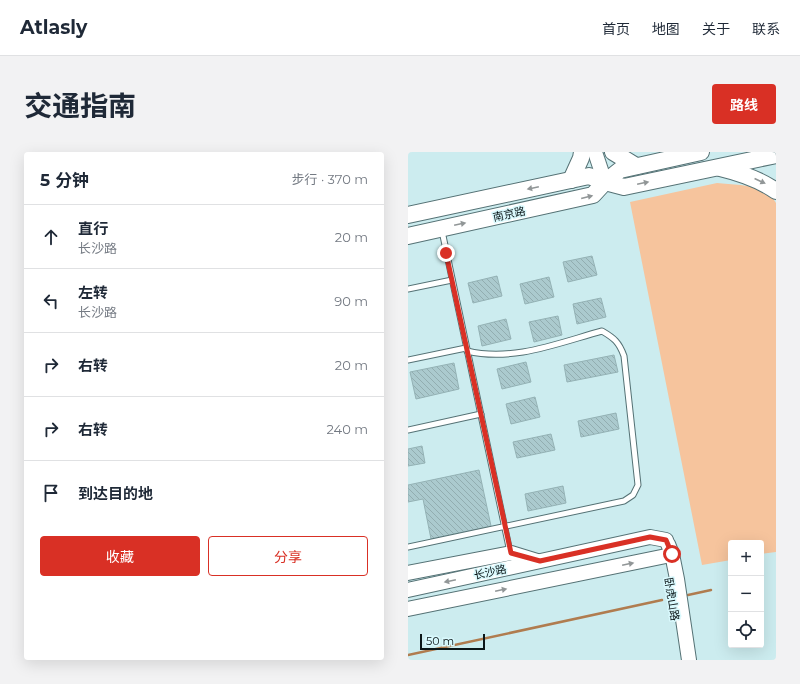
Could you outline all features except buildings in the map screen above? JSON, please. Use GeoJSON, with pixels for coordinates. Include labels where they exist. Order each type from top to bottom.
{"type":"FeatureCollection","features":[{"type":"Feature","properties":{"kind":"main road"},"geometry":{"type":"LineString","coordinates":[[571,180],[581,158],[582,152]]}},
{"type":"Feature","properties":{"kind":"main road"},"geometry":{"type":"LineString","coordinates":[[595,152],[605,182]]}},
{"type":"Feature","properties":{"kind":"main road"},"geometry":{"type":"LineString","coordinates":[[613,152],[636,166]]}},
{"type":"Feature","properties":{"kind":"main road","name":"南京路"},"geometry":{"type":"LineString","coordinates":[[408,236],[593,196],[605,182],[620,170],[701,152]]}},
{"type":"Feature","properties":{"kind":"main road","name":"南京路"},"geometry":{"type":"LineString","coordinates":[[408,215],[589,176],[624,187],[776,155]]}},
{"type":"Feature","properties":{"kind":"main road"},"geometry":{"type":"LineString","coordinates":[[715,167],[736,172],[762,182],[776,191]]}},
{"type":"Feature","properties":{"kind":"main road","name":"长沙路"},"geometry":{"type":"LineString","coordinates":[[408,590],[650,537],[666,540]]}},
{"type":"Feature","properties":{"kind":"main road","name":"卧虎山路"},"geometry":{"type":"LineString","coordinates":[[666,540],[666,556],[682,660]]}},
{"type":"Feature","properties":{"kind":"main road","name":"卧虎山路"},"geometry":{"type":"LineString","coordinates":[[666,540],[672,554],[677,579],[689,660]]}},
{"type":"Feature","properties":{"kind":"main road"},"geometry":{"type":"LineString","coordinates":[[408,574],[511,553],[540,561]]}},
{"type":"Feature","properties":{"kind":"main road","name":"长沙路"},"geometry":{"type":"LineString","coordinates":[[408,609],[666,556]]}},
{"type":"Feature","properties":{"kind":"lane"},"geometry":{"type":"LineString","coordinates":[[441,228],[511,553]]}},
{"type":"Feature","properties":{"kind":"lane"},"geometry":{"type":"LineString","coordinates":[[408,289],[452,280]]}},
{"type":"Feature","properties":{"kind":"lane"},"geometry":{"type":"LineString","coordinates":[[408,360],[467,349],[479,354],[519,352],[545,348],[602,331],[617,342],[624,356],[638,485],[633,496],[624,501],[408,547]]}},
{"type":"Feature","properties":{"kind":"lane"},"geometry":{"type":"LineString","coordinates":[[408,430],[481,414]]}},
{"type":"Feature","properties":{"kind":"shaded area"},"geometry":{"type":"Polygon","coordinates":[[[717,183],[741,185],[758,189],[765,192],[776,203],[776,552],[764,554],[764,540],[728,540],[728,561],[702,565],[630,202],[717,183]]]}},
{"type":"Feature","properties":{"kind":"waterway"},"geometry":{"type":"LineString","coordinates":[[688,595],[711,590]]}},
{"type":"Feature","properties":{"kind":"waterway"},"geometry":{"type":"LineString","coordinates":[[408,655],[662,600]]}},
{"type":"Feature","properties":{"kind":"route"},"geometry":{"type":"LineString","coordinates":[[446,253],[511,553],[540,561],[650,537],[666,540],[672,554]]}}]}
